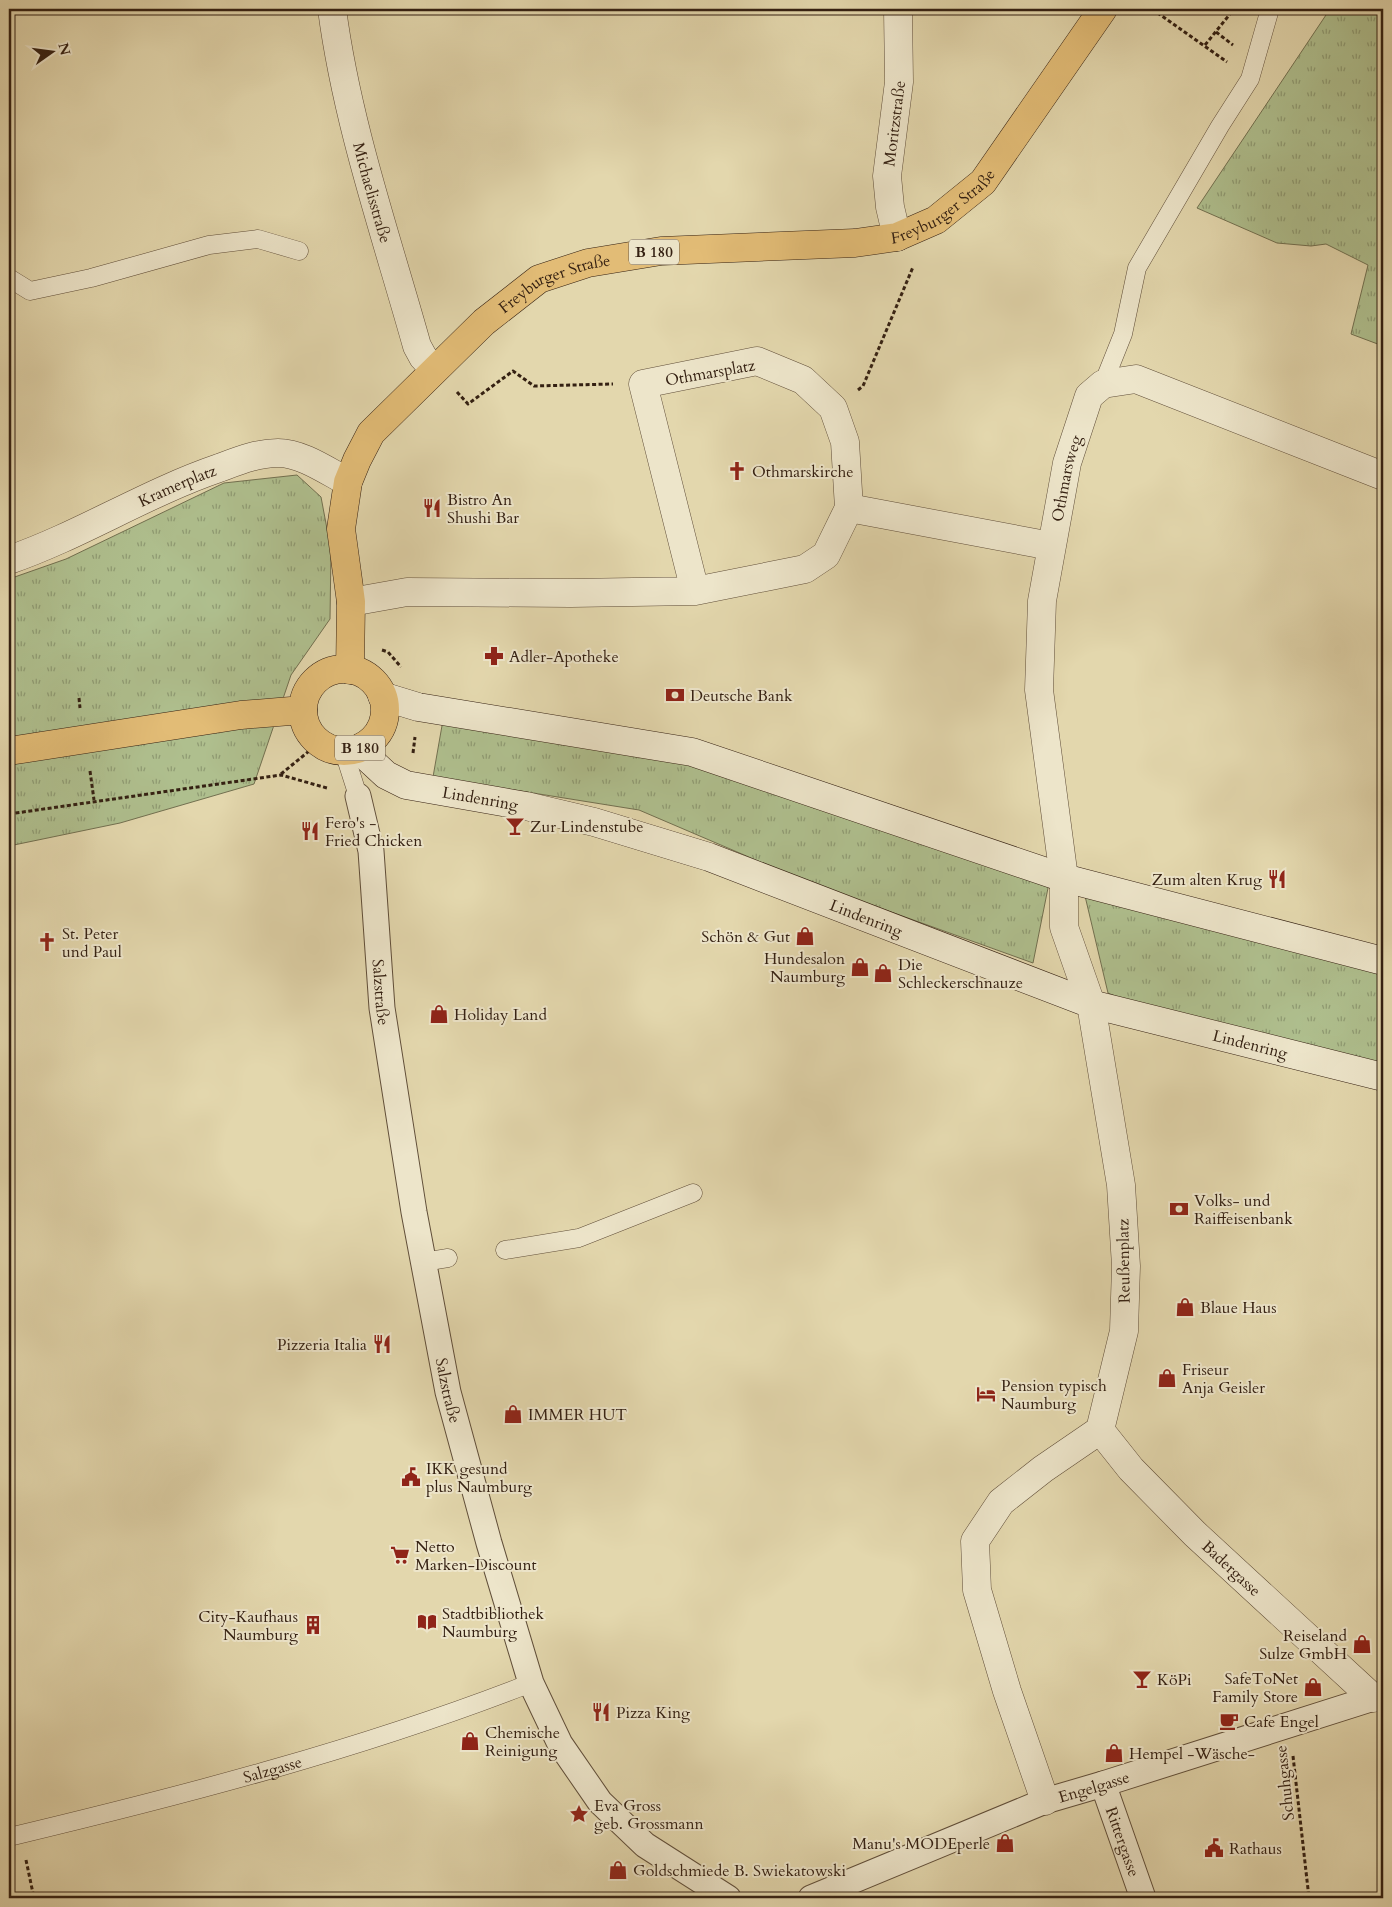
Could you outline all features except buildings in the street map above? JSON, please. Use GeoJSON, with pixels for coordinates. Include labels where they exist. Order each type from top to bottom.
{"type":"FeatureCollection","features":[{"type":"Feature","properties":{"kind":"main road","name":"Freyburger Straße"},"geometry":{"type":"LineString","coordinates":[[350,670],[351,602],[341,529],[348,482],[356,460],[371,433],[434,369],[519,292],[539,278],[562,269],[661,251],[855,243],[906,234],[936,220],[983,182],[1103,9]]}},
{"type":"Feature","properties":{"kind":"main road"},"geometry":{"type":"LineString","coordinates":[[9,751],[241,715],[303,710],[304,698],[319,678],[338,670],[350,670],[368,677],[382,696]]}},
{"type":"Feature","properties":{"kind":"main road","name":"B 180"},"geometry":{"type":"LineString","coordinates":[[303,710],[304,722],[310,734],[319,743],[330,749],[351,750],[369,743],[378,734],[383,722],[385,709],[382,696]]}},
{"type":"Feature","properties":{"kind":"street","name":"Michaelisstraße"},"geometry":{"type":"LineString","coordinates":[[332,9],[354,122],[386,235],[418,346],[423,357],[434,369]]}},
{"type":"Feature","properties":{"kind":"street","name":"Moritzstraße"},"geometry":{"type":"LineString","coordinates":[[898,9],[899,82],[888,176],[890,207],[906,234]]}},
{"type":"Feature","properties":{"kind":"street","name":"Othmarsplatz"},"geometry":{"type":"LineString","coordinates":[[695,591],[643,384],[757,360],[803,380],[833,408],[845,442],[849,508]]}},
{"type":"Feature","properties":{"kind":"street"},"geometry":{"type":"LineString","coordinates":[[1103,384],[1136,379],[1383,476]]}},
{"type":"Feature","properties":{"kind":"street","name":"Othmarsweg"},"geometry":{"type":"LineString","coordinates":[[1064,878],[1039,690],[1042,601],[1067,463],[1089,396],[1103,384]]}},
{"type":"Feature","properties":{"kind":"street","name":"Kramerplatz"},"geometry":{"type":"LineString","coordinates":[[9,560],[42,549],[180,481],[255,456],[280,453],[307,461],[348,482]]}},
{"type":"Feature","properties":{"kind":"street"},"geometry":{"type":"LineString","coordinates":[[351,602],[407,592],[571,593],[695,591],[805,569],[826,554],[849,508],[1051,546]]}},
{"type":"Feature","properties":{"kind":"street"},"geometry":{"type":"LineString","coordinates":[[382,696],[418,707],[692,752],[1064,878],[1383,961]]}},
{"type":"Feature","properties":{"kind":"street","name":"Lindenring"},"geometry":{"type":"LineString","coordinates":[[351,750],[386,775],[406,785],[536,808],[594,822],[709,857],[1091,1004],[1383,1077]]}},
{"type":"Feature","properties":{"kind":"street","name":"Salzstraße"},"geometry":{"type":"LineString","coordinates":[[358,796],[372,851],[382,1008],[424,1262],[448,1392],[488,1543],[531,1683],[560,1744],[600,1802],[645,1845],[728,1898]]}},
{"type":"Feature","properties":{"kind":"street","name":"Reußenplatz"},"geometry":{"type":"LineString","coordinates":[[1064,878],[1064,927],[1091,1004],[1121,1185],[1126,1266],[1124,1331],[1100,1430]]}},
{"type":"Feature","properties":{"kind":"street"},"geometry":{"type":"LineString","coordinates":[[1045,1801],[1007,1691],[977,1590],[975,1541],[1001,1502],[1043,1469],[1100,1430]]}},
{"type":"Feature","properties":{"kind":"street","name":"Badergasse"},"geometry":{"type":"LineString","coordinates":[[1100,1430],[1131,1469],[1195,1534],[1378,1697]]}},
{"type":"Feature","properties":{"kind":"street","name":"Engelgasse"},"geometry":{"type":"LineString","coordinates":[[811,1898],[1045,1801],[1378,1697]]}},
{"type":"Feature","properties":{"kind":"street","name":"Rittergasse"},"geometry":{"type":"LineString","coordinates":[[1103,1784],[1143,1898]]}},
{"type":"Feature","properties":{"kind":"lane"},"geometry":{"type":"LineString","coordinates":[[1103,384],[1123,334],[1137,268],[1220,126],[1250,79],[1270,9]]}},
{"type":"Feature","properties":{"kind":"lane"},"geometry":{"type":"LineString","coordinates":[[9,278],[30,290],[91,278],[210,245],[258,239],[299,251]]}},
{"type":"Feature","properties":{"kind":"lane"},"geometry":{"type":"LineString","coordinates":[[351,750],[358,796]]}},
{"type":"Feature","properties":{"kind":"lane"},"geometry":{"type":"LineString","coordinates":[[505,1250],[579,1238],[693,1193]]}},
{"type":"Feature","properties":{"kind":"lane"},"geometry":{"type":"LineString","coordinates":[[424,1262],[448,1258]]}},
{"type":"Feature","properties":{"kind":"lane","name":"Salzgasse"},"geometry":{"type":"LineString","coordinates":[[14,1836],[268,1771],[417,1723],[531,1683]]}},
{"type":"Feature","properties":{"kind":"path"},"geometry":{"type":"LineString","coordinates":[[1152,9],[1207,46],[1234,9]]}},
{"type":"Feature","properties":{"kind":"path"},"geometry":{"type":"LineString","coordinates":[[1216,32],[1233,46]]}},
{"type":"Feature","properties":{"kind":"path"},"geometry":{"type":"LineString","coordinates":[[833,408],[863,386],[914,264],[906,234]]}},
{"type":"Feature","properties":{"kind":"path"},"geometry":{"type":"LineString","coordinates":[[434,369],[468,404],[513,371],[534,386],[643,384]]}},
{"type":"Feature","properties":{"kind":"path"},"geometry":{"type":"LineString","coordinates":[[9,814],[281,775],[319,743]]}},
{"type":"Feature","properties":{"kind":"path","name":"Schuhgasse"},"geometry":{"type":"LineString","coordinates":[[1290,1725],[1309,1898]]}},
{"type":"Feature","properties":{"kind":"path"},"geometry":{"type":"LineString","coordinates":[[14,1836],[34,1898]]}},
{"type":"Feature","properties":{"kind":"green space"},"geometry":{"type":"Polygon","coordinates":[[[1330,9],[1383,9],[1383,346],[1351,334],[1368,265],[1326,244],[1311,246],[1277,243],[1197,208],[1330,9]]]}},
{"type":"Feature","properties":{"kind":"green space"},"geometry":{"type":"Polygon","coordinates":[[[297,475],[321,497],[331,550],[330,619],[291,675],[254,784],[120,823],[9,846],[9,579],[66,559],[224,483],[297,475]]]}},
{"type":"Feature","properties":{"kind":"green space"},"geometry":{"type":"Polygon","coordinates":[[[443,720],[686,761],[1049,883],[1033,963],[805,881],[639,810],[433,777],[443,720]]]}},
{"type":"Feature","properties":{"kind":"green space"},"geometry":{"type":"Polygon","coordinates":[[[1085,896],[1383,973],[1383,1064],[1120,998],[1108,993],[1085,896]]]}},
{"type":"Feature","properties":{"kind":"place","name":"Othmarskirche"},"geometry":{"type":"Point","coordinates":[737,471]}},
{"type":"Feature","properties":{"kind":"place","name":"Bistro An Shushi Bar"},"geometry":{"type":"Point","coordinates":[432,508]}},
{"type":"Feature","properties":{"kind":"place","name":"Adler-Apotheke"},"geometry":{"type":"Point","coordinates":[494,656]}},
{"type":"Feature","properties":{"kind":"place","name":"Deutsche Bank"},"geometry":{"type":"Point","coordinates":[675,695]}},
{"type":"Feature","properties":{"kind":"place","name":"Zur Lindenstube"},"geometry":{"type":"Point","coordinates":[515,826]}},
{"type":"Feature","properties":{"kind":"place","name":"Fero's - Fried Chicken"},"geometry":{"type":"Point","coordinates":[310,831]}},
{"type":"Feature","properties":{"kind":"place","name":"Zum alten Krug"},"geometry":{"type":"Point","coordinates":[1277,879]}},
{"type":"Feature","properties":{"kind":"place","name":"Schön & Gut"},"geometry":{"type":"Point","coordinates":[805,936]}},
{"type":"Feature","properties":{"kind":"place","name":"St. Peter und Paul"},"geometry":{"type":"Point","coordinates":[47,942]}},
{"type":"Feature","properties":{"kind":"place","name":"Hundesalon Naumburg"},"geometry":{"type":"Point","coordinates":[860,967]}},
{"type":"Feature","properties":{"kind":"place","name":"Die Schleckerschnauze"},"geometry":{"type":"Point","coordinates":[883,973]}},
{"type":"Feature","properties":{"kind":"place","name":"Holiday Land"},"geometry":{"type":"Point","coordinates":[439,1014]}},
{"type":"Feature","properties":{"kind":"place","name":"Volks- und Raiffeisenbank"},"geometry":{"type":"Point","coordinates":[1179,1209]}},
{"type":"Feature","properties":{"kind":"place","name":"Blaue Haus"},"geometry":{"type":"Point","coordinates":[1185,1307]}},
{"type":"Feature","properties":{"kind":"place","name":"Pizzeria Italia"},"geometry":{"type":"Point","coordinates":[382,1344]}},
{"type":"Feature","properties":{"kind":"place","name":"Friseur Anja Geisler"},"geometry":{"type":"Point","coordinates":[1167,1378]}},
{"type":"Feature","properties":{"kind":"place","name":"Pension typisch Naumburg"},"geometry":{"type":"Point","coordinates":[986,1394]}},
{"type":"Feature","properties":{"kind":"place","name":"IMMER HUT"},"geometry":{"type":"Point","coordinates":[513,1414]}},
{"type":"Feature","properties":{"kind":"place","name":"IKK gesund plus Naumburg"},"geometry":{"type":"Point","coordinates":[411,1477]}},
{"type":"Feature","properties":{"kind":"place","name":"Netto Marken-Discount"},"geometry":{"type":"Point","coordinates":[400,1555]}},
{"type":"Feature","properties":{"kind":"place","name":"Stadtbibliothek Naumburg"},"geometry":{"type":"Point","coordinates":[427,1622]}},
{"type":"Feature","properties":{"kind":"place","name":"City-Kaufhaus Naumburg"},"geometry":{"type":"Point","coordinates":[313,1625]}},
{"type":"Feature","properties":{"kind":"place","name":"Reiseland Sulze GmbH"},"geometry":{"type":"Point","coordinates":[1362,1644]}},
{"type":"Feature","properties":{"kind":"place","name":"KöPi"},"geometry":{"type":"Point","coordinates":[1142,1679]}},
{"type":"Feature","properties":{"kind":"place","name":"SafeToNet Family Store"},"geometry":{"type":"Point","coordinates":[1313,1687]}},
{"type":"Feature","properties":{"kind":"place","name":"Pizza King"},"geometry":{"type":"Point","coordinates":[601,1712]}},
{"type":"Feature","properties":{"kind":"place","name":"Cafe Engel"},"geometry":{"type":"Point","coordinates":[1229,1721]}},
{"type":"Feature","properties":{"kind":"place","name":"Chemische Reinigung"},"geometry":{"type":"Point","coordinates":[470,1741]}},
{"type":"Feature","properties":{"kind":"place","name":"Hempel -Wäsche-"},"geometry":{"type":"Point","coordinates":[1114,1753]}},
{"type":"Feature","properties":{"kind":"place","name":"Eva Gross geb. Grossmann"},"geometry":{"type":"Point","coordinates":[579,1814]}},
{"type":"Feature","properties":{"kind":"place","name":"Manu's MODEperle"},"geometry":{"type":"Point","coordinates":[1005,1843]}},
{"type":"Feature","properties":{"kind":"place","name":"Rathaus"},"geometry":{"type":"Point","coordinates":[1214,1848]}},
{"type":"Feature","properties":{"kind":"place","name":"Goldschmiede B. Swiekatowski"},"geometry":{"type":"Point","coordinates":[618,1870]}}]}
